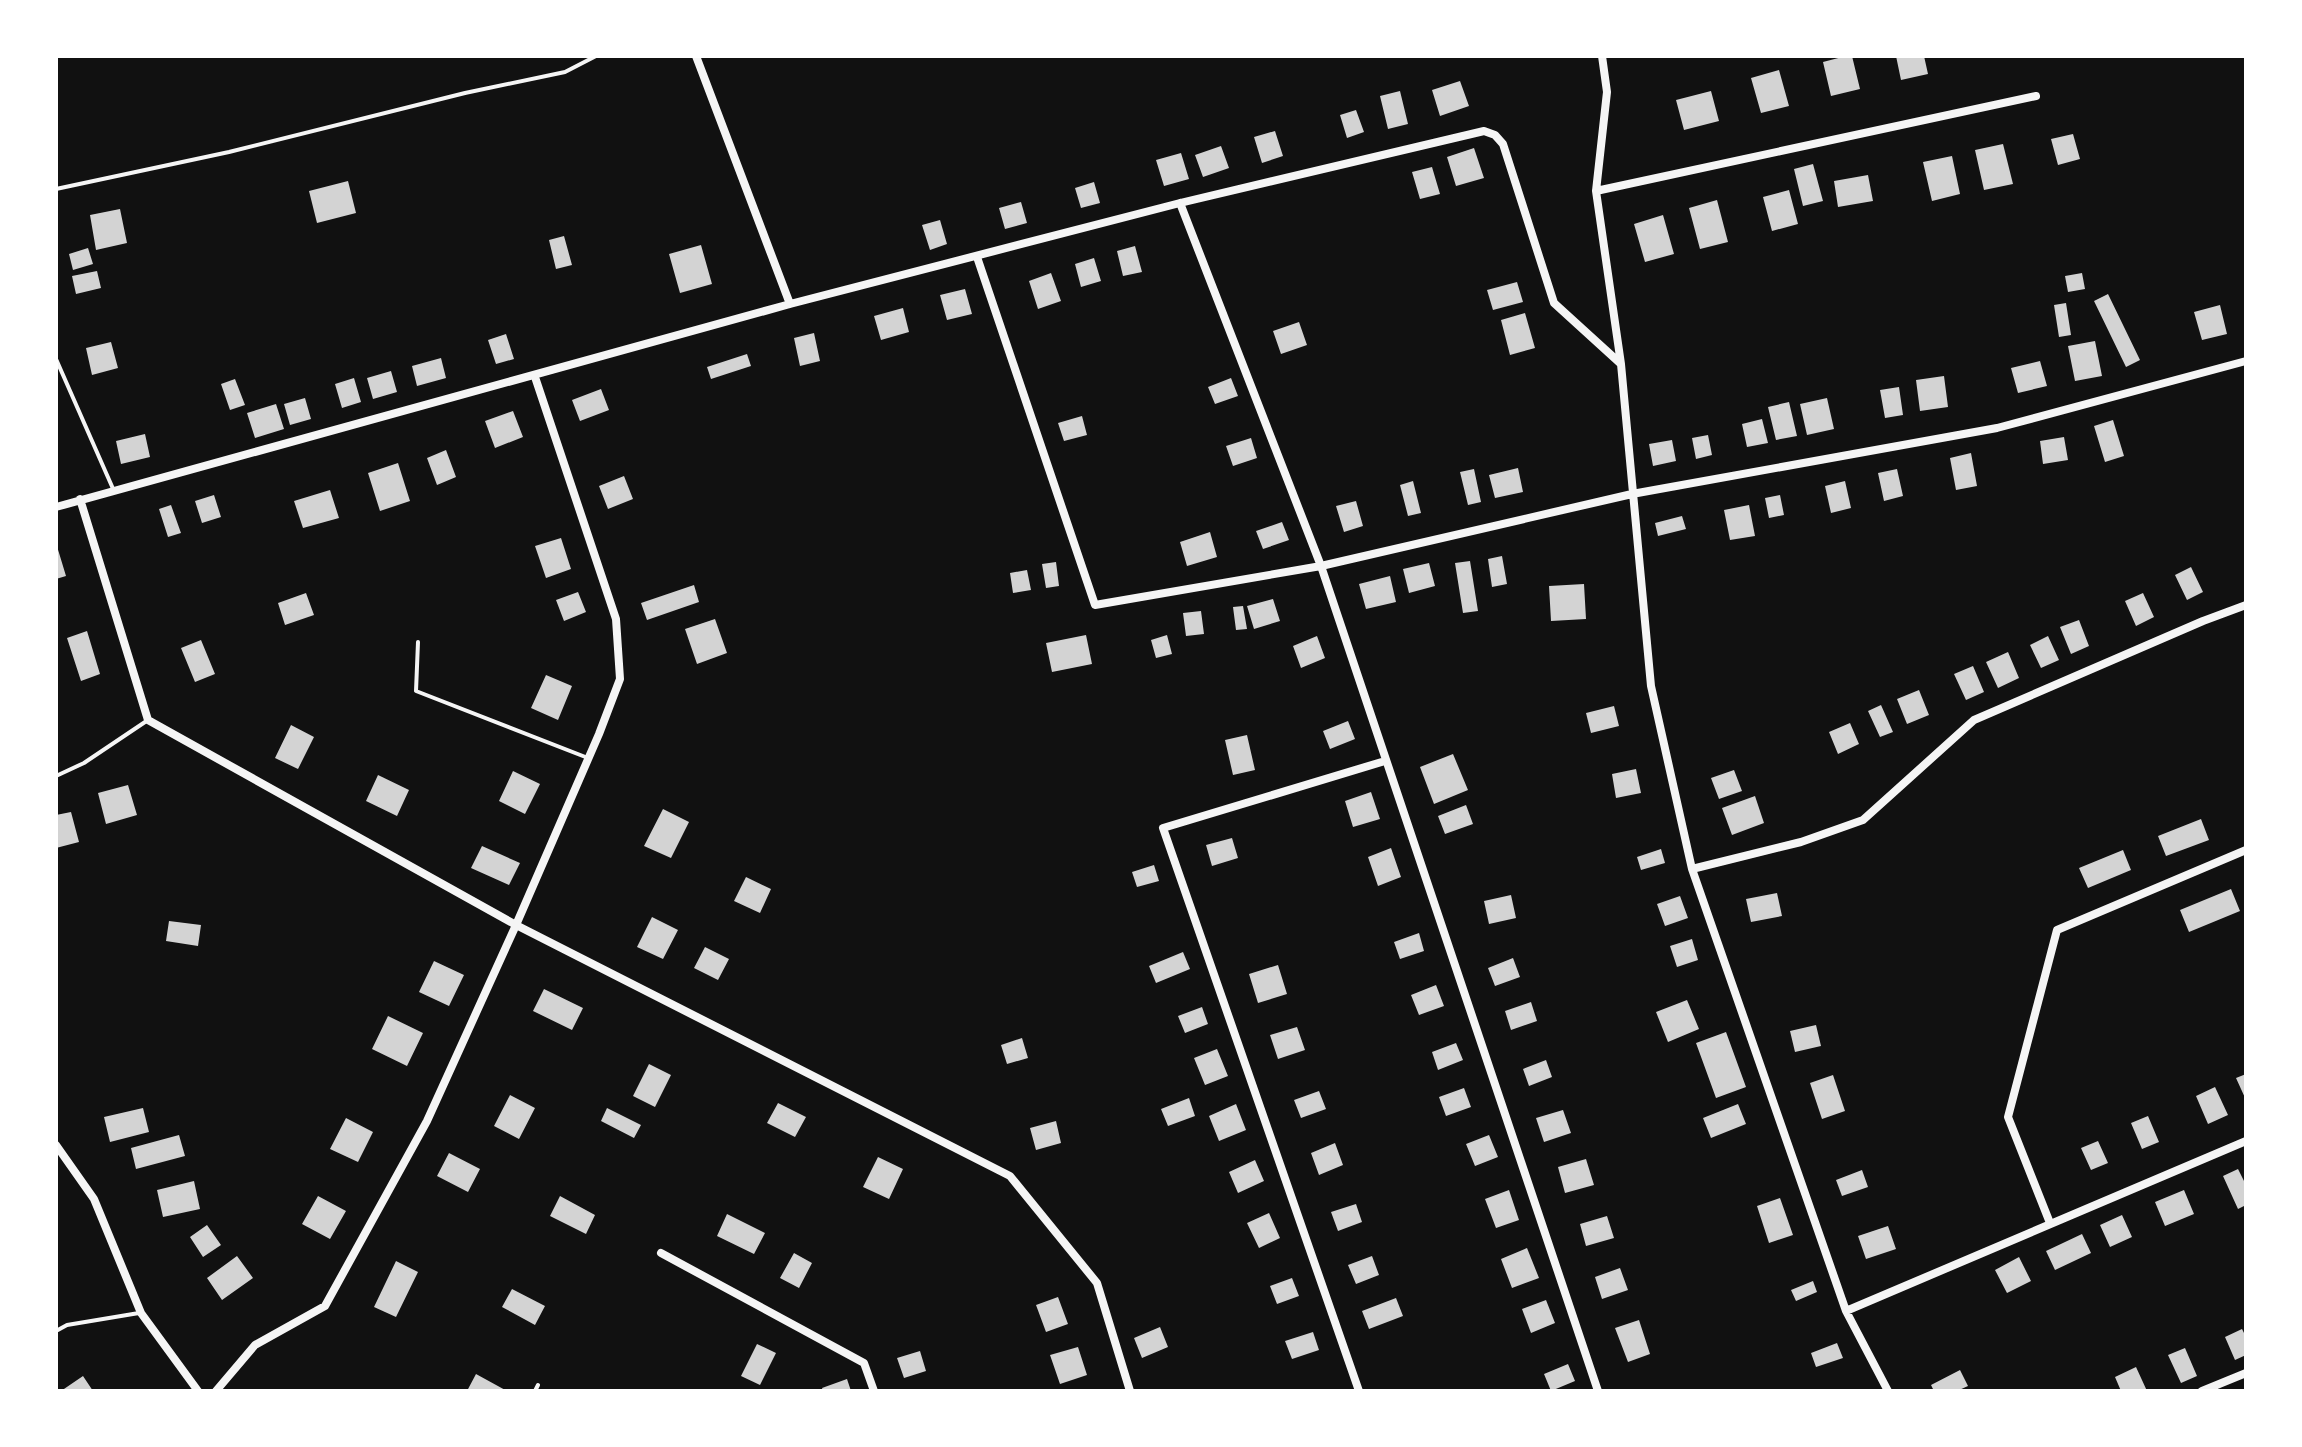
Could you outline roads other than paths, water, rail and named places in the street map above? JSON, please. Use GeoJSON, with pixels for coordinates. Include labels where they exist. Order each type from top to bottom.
{"type":"FeatureCollection","features":[{"type":"Feature","properties":{"kind":"street"},"geometry":{"type":"LineString","coordinates":[[696,56],[790,304]]}},
{"type":"Feature","properties":{"kind":"street"},"geometry":{"type":"LineString","coordinates":[[1602,56],[1607,92],[1596,191],[1621,364],[1651,686],[1692,869],[1846,1311],[1888,1391]]}},
{"type":"Feature","properties":{"kind":"street"},"geometry":{"type":"LineString","coordinates":[[1596,191],[2036,96]]}},
{"type":"Feature","properties":{"kind":"street"},"geometry":{"type":"LineString","coordinates":[[56,507],[790,304],[1180,203],[1484,131],[1495,135],[1503,144],[1554,303],[1621,364]]}},
{"type":"Feature","properties":{"kind":"street"},"geometry":{"type":"LineString","coordinates":[[1180,203],[1321,566],[1598,1391]]}},
{"type":"Feature","properties":{"kind":"street"},"geometry":{"type":"LineString","coordinates":[[977,257],[1095,605],[1321,566],[1632,494],[1997,428],[2246,361]]}},
{"type":"Feature","properties":{"kind":"street"},"geometry":{"type":"LineString","coordinates":[[216,1391],[255,1345],[325,1306],[427,1121],[589,758],[620,679],[616,619],[535,377]]}},
{"type":"Feature","properties":{"kind":"street"},"geometry":{"type":"LineString","coordinates":[[80,499],[148,720],[516,925],[1010,1176],[1097,1283],[1130,1391]]}},
{"type":"Feature","properties":{"kind":"street"},"geometry":{"type":"LineString","coordinates":[[1692,869],[1801,842],[1863,820],[1974,720],[2246,605]]}},
{"type":"Feature","properties":{"kind":"street"},"geometry":{"type":"LineString","coordinates":[[1359,1391],[1163,828],[1385,761]]}},
{"type":"Feature","properties":{"kind":"street"},"geometry":{"type":"LineString","coordinates":[[2050,1223],[2008,1117],[2057,930],[2246,850]]}},
{"type":"Feature","properties":{"kind":"street"},"geometry":{"type":"LineString","coordinates":[[1846,1311],[2246,1141]]}},
{"type":"Feature","properties":{"kind":"street"},"geometry":{"type":"LineString","coordinates":[[56,1145],[94,1199],[141,1313],[198,1391]]}},
{"type":"Feature","properties":{"kind":"street"},"geometry":{"type":"LineString","coordinates":[[661,1253],[864,1363],[874,1391]]}},
{"type":"Feature","properties":{"kind":"street"},"geometry":{"type":"LineString","coordinates":[[2202,1391],[2246,1373]]}},
{"type":"Feature","properties":{"kind":"lane"},"geometry":{"type":"LineString","coordinates":[[56,189],[229,152],[465,93],[565,72],[596,56]]}},
{"type":"Feature","properties":{"kind":"lane"},"geometry":{"type":"LineString","coordinates":[[56,359],[114,491]]}},
{"type":"Feature","properties":{"kind":"lane"},"geometry":{"type":"LineString","coordinates":[[418,642],[416,691],[589,758]]}},
{"type":"Feature","properties":{"kind":"lane"},"geometry":{"type":"LineString","coordinates":[[56,776],[84,763],[148,720]]}},
{"type":"Feature","properties":{"kind":"lane"},"geometry":{"type":"LineString","coordinates":[[56,1331],[67,1325],[141,1313]]}},
{"type":"Feature","properties":{"kind":"lane"},"geometry":{"type":"LineString","coordinates":[[535,1391],[538,1385]]}}]}
